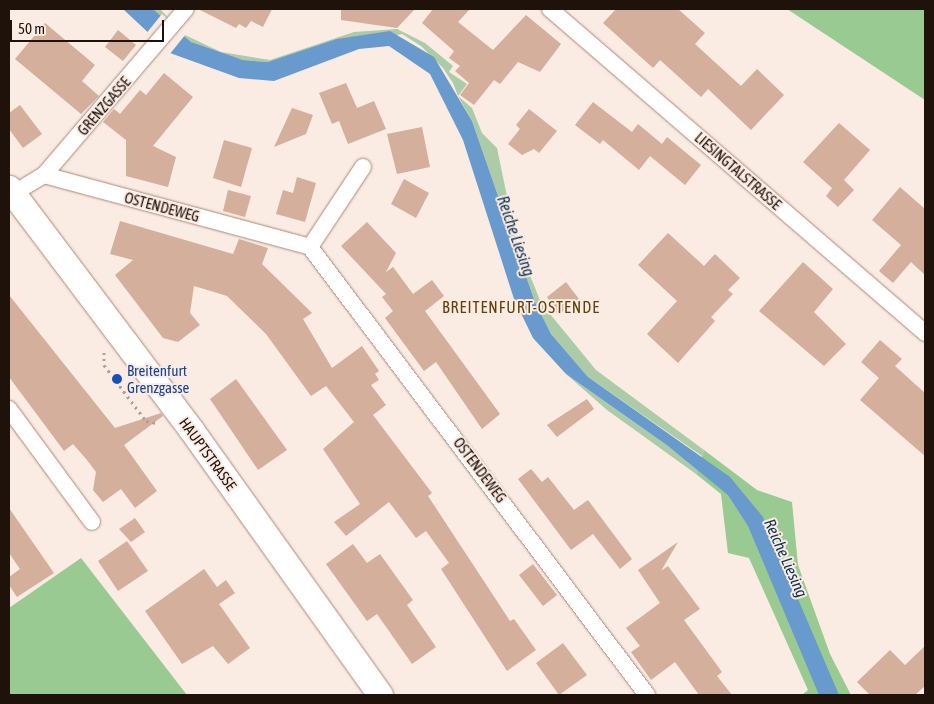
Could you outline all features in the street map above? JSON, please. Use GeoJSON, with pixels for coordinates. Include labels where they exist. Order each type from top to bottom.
{"type":"FeatureCollection","features":[{"type":"Feature","properties":{"kind":"main road","name":"HAUPTSTRASSE"},"geometry":{"type":"LineString","coordinates":[[10,193],[192,431],[380,695]]}},
{"type":"Feature","properties":{"kind":"street","name":"LIESINGTALSTRASSE"},"geometry":{"type":"LineString","coordinates":[[550,9],[925,333]]}},
{"type":"Feature","properties":{"kind":"street","name":"GRENZGASSE"},"geometry":{"type":"LineString","coordinates":[[10,193],[44,175],[183,13]]}},
{"type":"Feature","properties":{"kind":"street"},"geometry":{"type":"LineString","coordinates":[[310,247],[363,167]]}},
{"type":"Feature","properties":{"kind":"street","name":"OSTENDEWEG"},"geometry":{"type":"LineString","coordinates":[[44,175],[310,247],[647,695]]}},
{"type":"Feature","properties":{"kind":"street"},"geometry":{"type":"LineString","coordinates":[[9,409],[92,522]]}},
{"type":"Feature","properties":{"kind":"green space"},"geometry":{"type":"Polygon","coordinates":[[[153,9],[160,9],[185,35],[221,52],[270,60],[354,32],[397,29],[425,43],[453,66],[449,72],[467,84],[458,96],[453,83],[443,68],[421,46],[402,34],[268,62],[243,60],[218,54],[191,42],[153,9]]]}},
{"type":"Feature","properties":{"kind":"green space"},"geometry":{"type":"Polygon","coordinates":[[[787,9],[925,9],[925,100],[787,9]]]}},
{"type":"Feature","properties":{"kind":"green space"},"geometry":{"type":"Polygon","coordinates":[[[458,96],[472,108],[482,133],[497,148],[516,240],[541,303],[596,370],[704,450],[702,456],[588,377],[551,334],[535,302],[472,121],[458,96]]]}},
{"type":"Feature","properties":{"kind":"green space"},"geometry":{"type":"Polygon","coordinates":[[[566,374],[698,468],[696,474],[607,410],[566,374]]]}},
{"type":"Feature","properties":{"kind":"green space"},"geometry":{"type":"Polygon","coordinates":[[[704,450],[757,490],[792,502],[798,565],[830,654],[851,695],[802,695],[808,690],[749,558],[728,553],[721,494],[696,474],[704,450]]]}},
{"type":"Feature","properties":{"kind":"green space"},"geometry":{"type":"Polygon","coordinates":[[[81,558],[187,695],[9,695],[9,608],[81,558]]]}},
{"type":"Feature","properties":{"kind":"water"},"geometry":{"type":"Polygon","coordinates":[[[123,9],[153,9],[191,42],[243,60],[268,62],[337,39],[390,31],[434,57],[472,121],[535,302],[551,334],[588,377],[730,477],[763,517],[839,695],[819,695],[748,526],[728,495],[668,446],[566,374],[533,338],[514,299],[463,140],[430,74],[389,46],[359,49],[274,81],[239,78],[170,53],[123,9]]]}},
{"type":"Feature","properties":{"kind":"pier"},"geometry":{"type":"Polygon","coordinates":[[[162,14],[186,34],[169,55],[145,35],[162,14]]]}},
{"type":"Feature","properties":{"kind":"building"},"geometry":{"type":"Polygon","coordinates":[[[198,9],[272,9],[263,27],[251,21],[246,28],[239,24],[236,28],[198,9]]]}},
{"type":"Feature","properties":{"kind":"building"},"geometry":{"type":"Polygon","coordinates":[[[341,9],[415,9],[397,28],[341,20],[341,9]]]}},
{"type":"Feature","properties":{"kind":"building"},"geometry":{"type":"Polygon","coordinates":[[[433,9],[470,9],[458,22],[493,50],[526,15],[561,44],[540,72],[518,62],[500,84],[494,80],[474,105],[460,95],[469,83],[455,71],[460,66],[449,58],[454,51],[422,23],[433,9]]]}},
{"type":"Feature","properties":{"kind":"building"},"geometry":{"type":"Polygon","coordinates":[[[616,9],[678,9],[705,33],[695,44],[741,86],[757,69],[784,95],[751,130],[708,89],[701,97],[660,60],[653,68],[603,23],[616,9]]]}},
{"type":"Feature","properties":{"kind":"building"},"geometry":{"type":"Polygon","coordinates":[[[45,23],[95,65],[82,81],[99,96],[81,114],[15,59],[45,23]]]}},
{"type":"Feature","properties":{"kind":"building"},"geometry":{"type":"Polygon","coordinates":[[[118,30],[136,45],[123,61],[105,47],[118,30]]]}},
{"type":"Feature","properties":{"kind":"building"},"geometry":{"type":"Polygon","coordinates":[[[164,73],[193,97],[153,146],[176,157],[168,187],[126,176],[126,140],[103,122],[114,109],[120,114],[140,90],[146,95],[164,73]]]}},
{"type":"Feature","properties":{"kind":"building"},"geometry":{"type":"Polygon","coordinates":[[[346,83],[357,108],[374,101],[386,129],[348,144],[339,121],[332,124],[319,93],[346,83]]]}},
{"type":"Feature","properties":{"kind":"building"},"geometry":{"type":"Polygon","coordinates":[[[593,102],[632,132],[638,124],[662,144],[667,137],[701,165],[685,185],[650,156],[639,170],[603,140],[600,144],[575,125],[593,102]]]}},
{"type":"Feature","properties":{"kind":"building"},"geometry":{"type":"Polygon","coordinates":[[[20,105],[42,134],[23,148],[9,129],[9,113],[20,105]]]}},
{"type":"Feature","properties":{"kind":"building"},"geometry":{"type":"Polygon","coordinates":[[[292,108],[313,115],[306,134],[274,147],[292,108]]]}},
{"type":"Feature","properties":{"kind":"building"},"geometry":{"type":"Polygon","coordinates":[[[529,109],[557,131],[539,153],[534,149],[522,155],[508,144],[520,129],[516,125],[529,109]]]}},
{"type":"Feature","properties":{"kind":"building"},"geometry":{"type":"Polygon","coordinates":[[[839,123],[870,150],[844,180],[854,190],[838,207],[826,196],[832,188],[803,162],[839,123]]]}},
{"type":"Feature","properties":{"kind":"building"},"geometry":{"type":"Polygon","coordinates":[[[422,127],[430,167],[397,174],[387,134],[422,127]]]}},
{"type":"Feature","properties":{"kind":"building"},"geometry":{"type":"Polygon","coordinates":[[[224,140],[252,148],[241,187],[213,178],[224,140]]]}},
{"type":"Feature","properties":{"kind":"building"},"geometry":{"type":"Polygon","coordinates":[[[297,177],[316,183],[305,222],[276,214],[283,190],[293,193],[297,177]]]}},
{"type":"Feature","properties":{"kind":"building"},"geometry":{"type":"Polygon","coordinates":[[[404,179],[429,193],[416,218],[391,204],[404,179]]]}},
{"type":"Feature","properties":{"kind":"building"},"geometry":{"type":"Polygon","coordinates":[[[900,187],[925,209],[925,275],[911,262],[893,283],[879,271],[901,245],[872,220],[900,187]]]}},
{"type":"Feature","properties":{"kind":"building"},"geometry":{"type":"Polygon","coordinates":[[[228,190],[251,196],[245,217],[223,211],[228,190]]]}},
{"type":"Feature","properties":{"kind":"building"},"geometry":{"type":"Polygon","coordinates":[[[120,221],[233,254],[239,239],[268,248],[262,264],[312,313],[303,319],[332,368],[362,346],[379,371],[375,374],[379,380],[371,385],[386,405],[373,415],[432,493],[428,496],[510,621],[514,619],[536,650],[507,671],[441,569],[449,563],[426,531],[416,538],[389,502],[346,536],[334,522],[360,504],[323,449],[354,422],[326,386],[311,396],[266,334],[227,296],[194,286],[190,313],[200,325],[178,342],[163,338],[115,275],[133,260],[110,254],[120,221]]]}},
{"type":"Feature","properties":{"kind":"building"},"geometry":{"type":"Polygon","coordinates":[[[367,222],[396,253],[386,272],[393,267],[413,294],[432,280],[444,296],[425,311],[500,414],[482,429],[436,362],[424,371],[385,318],[393,311],[382,297],[386,294],[341,246],[367,222]]]}},
{"type":"Feature","properties":{"kind":"building"},"geometry":{"type":"Polygon","coordinates":[[[668,233],[704,266],[715,254],[740,278],[728,290],[733,294],[711,317],[715,321],[678,363],[647,334],[677,301],[638,265],[668,233]]]}},
{"type":"Feature","properties":{"kind":"building"},"geometry":{"type":"Polygon","coordinates":[[[803,262],[833,289],[814,312],[846,344],[824,366],[759,311],[803,262]]]}},
{"type":"Feature","properties":{"kind":"building"},"geometry":{"type":"Polygon","coordinates":[[[566,282],[579,299],[558,315],[547,297],[566,282]]]}},
{"type":"Feature","properties":{"kind":"building"},"geometry":{"type":"Polygon","coordinates":[[[9,295],[115,428],[161,413],[163,416],[124,445],[157,491],[135,508],[121,489],[103,502],[93,490],[96,472],[87,460],[73,444],[64,451],[9,377],[9,295]]]}},
{"type":"Feature","properties":{"kind":"building"},"geometry":{"type":"Polygon","coordinates":[[[880,340],[902,359],[895,366],[925,393],[925,456],[860,400],[879,378],[861,362],[880,340]]]}},
{"type":"Feature","properties":{"kind":"building"},"geometry":{"type":"Polygon","coordinates":[[[236,379],[287,450],[258,470],[210,399],[236,379]]]}},
{"type":"Feature","properties":{"kind":"building"},"geometry":{"type":"Polygon","coordinates":[[[587,399],[594,409],[557,437],[547,425],[587,399]]]}},
{"type":"Feature","properties":{"kind":"building"},"geometry":{"type":"Polygon","coordinates":[[[531,469],[542,482],[548,477],[574,510],[588,500],[632,559],[620,569],[593,534],[571,550],[518,479],[531,469]]]}},
{"type":"Feature","properties":{"kind":"building"},"geometry":{"type":"Polygon","coordinates":[[[9,508],[54,573],[17,597],[9,585],[9,577],[20,569],[9,553],[9,508]]]}},
{"type":"Feature","properties":{"kind":"building"},"geometry":{"type":"Polygon","coordinates":[[[135,518],[145,532],[131,542],[119,529],[135,518]]]}},
{"type":"Feature","properties":{"kind":"building"},"geometry":{"type":"Polygon","coordinates":[[[127,541],[148,571],[118,591],[98,561],[127,541]]]}},
{"type":"Feature","properties":{"kind":"building"},"geometry":{"type":"Polygon","coordinates":[[[678,542],[661,571],[668,566],[700,609],[684,620],[722,672],[717,676],[732,695],[699,695],[675,662],[651,680],[631,652],[640,646],[626,628],[660,603],[638,570],[678,542]]]}},
{"type":"Feature","properties":{"kind":"building"},"geometry":{"type":"Polygon","coordinates":[[[353,544],[367,563],[380,554],[413,600],[407,605],[436,647],[412,664],[377,614],[367,621],[326,564],[353,544]]]}},
{"type":"Feature","properties":{"kind":"building"},"geometry":{"type":"Polygon","coordinates":[[[533,564],[557,595],[543,606],[519,575],[533,564]]]}},
{"type":"Feature","properties":{"kind":"building"},"geometry":{"type":"Polygon","coordinates":[[[204,569],[217,587],[226,580],[235,593],[219,604],[250,648],[228,664],[213,646],[182,664],[145,611],[204,569]]]}},
{"type":"Feature","properties":{"kind":"building"},"geometry":{"type":"Polygon","coordinates":[[[563,643],[587,675],[559,695],[536,663],[563,643]]]}},
{"type":"Feature","properties":{"kind":"building"},"geometry":{"type":"Polygon","coordinates":[[[925,646],[925,686],[915,695],[870,695],[857,682],[890,650],[905,665],[925,646]]]}},
{"type":"Feature","properties":{"kind":"place","name":"Breitenfurt Grenzgasse"},"geometry":{"type":"Point","coordinates":[117,379]}},
{"type":"Feature","properties":{"kind":"district","name":"BREITENFURT-OSTENDE"},"geometry":{"type":"Point","coordinates":[521,307]}},
{"type":"Feature","properties":{"kind":"water label","name":"Reiche Liesing"},"geometry":{"type":"Point","coordinates":[516,236]}},
{"type":"Feature","properties":{"kind":"water label","name":"Reiche Liesing"},"geometry":{"type":"Point","coordinates":[786,558]}}]}
